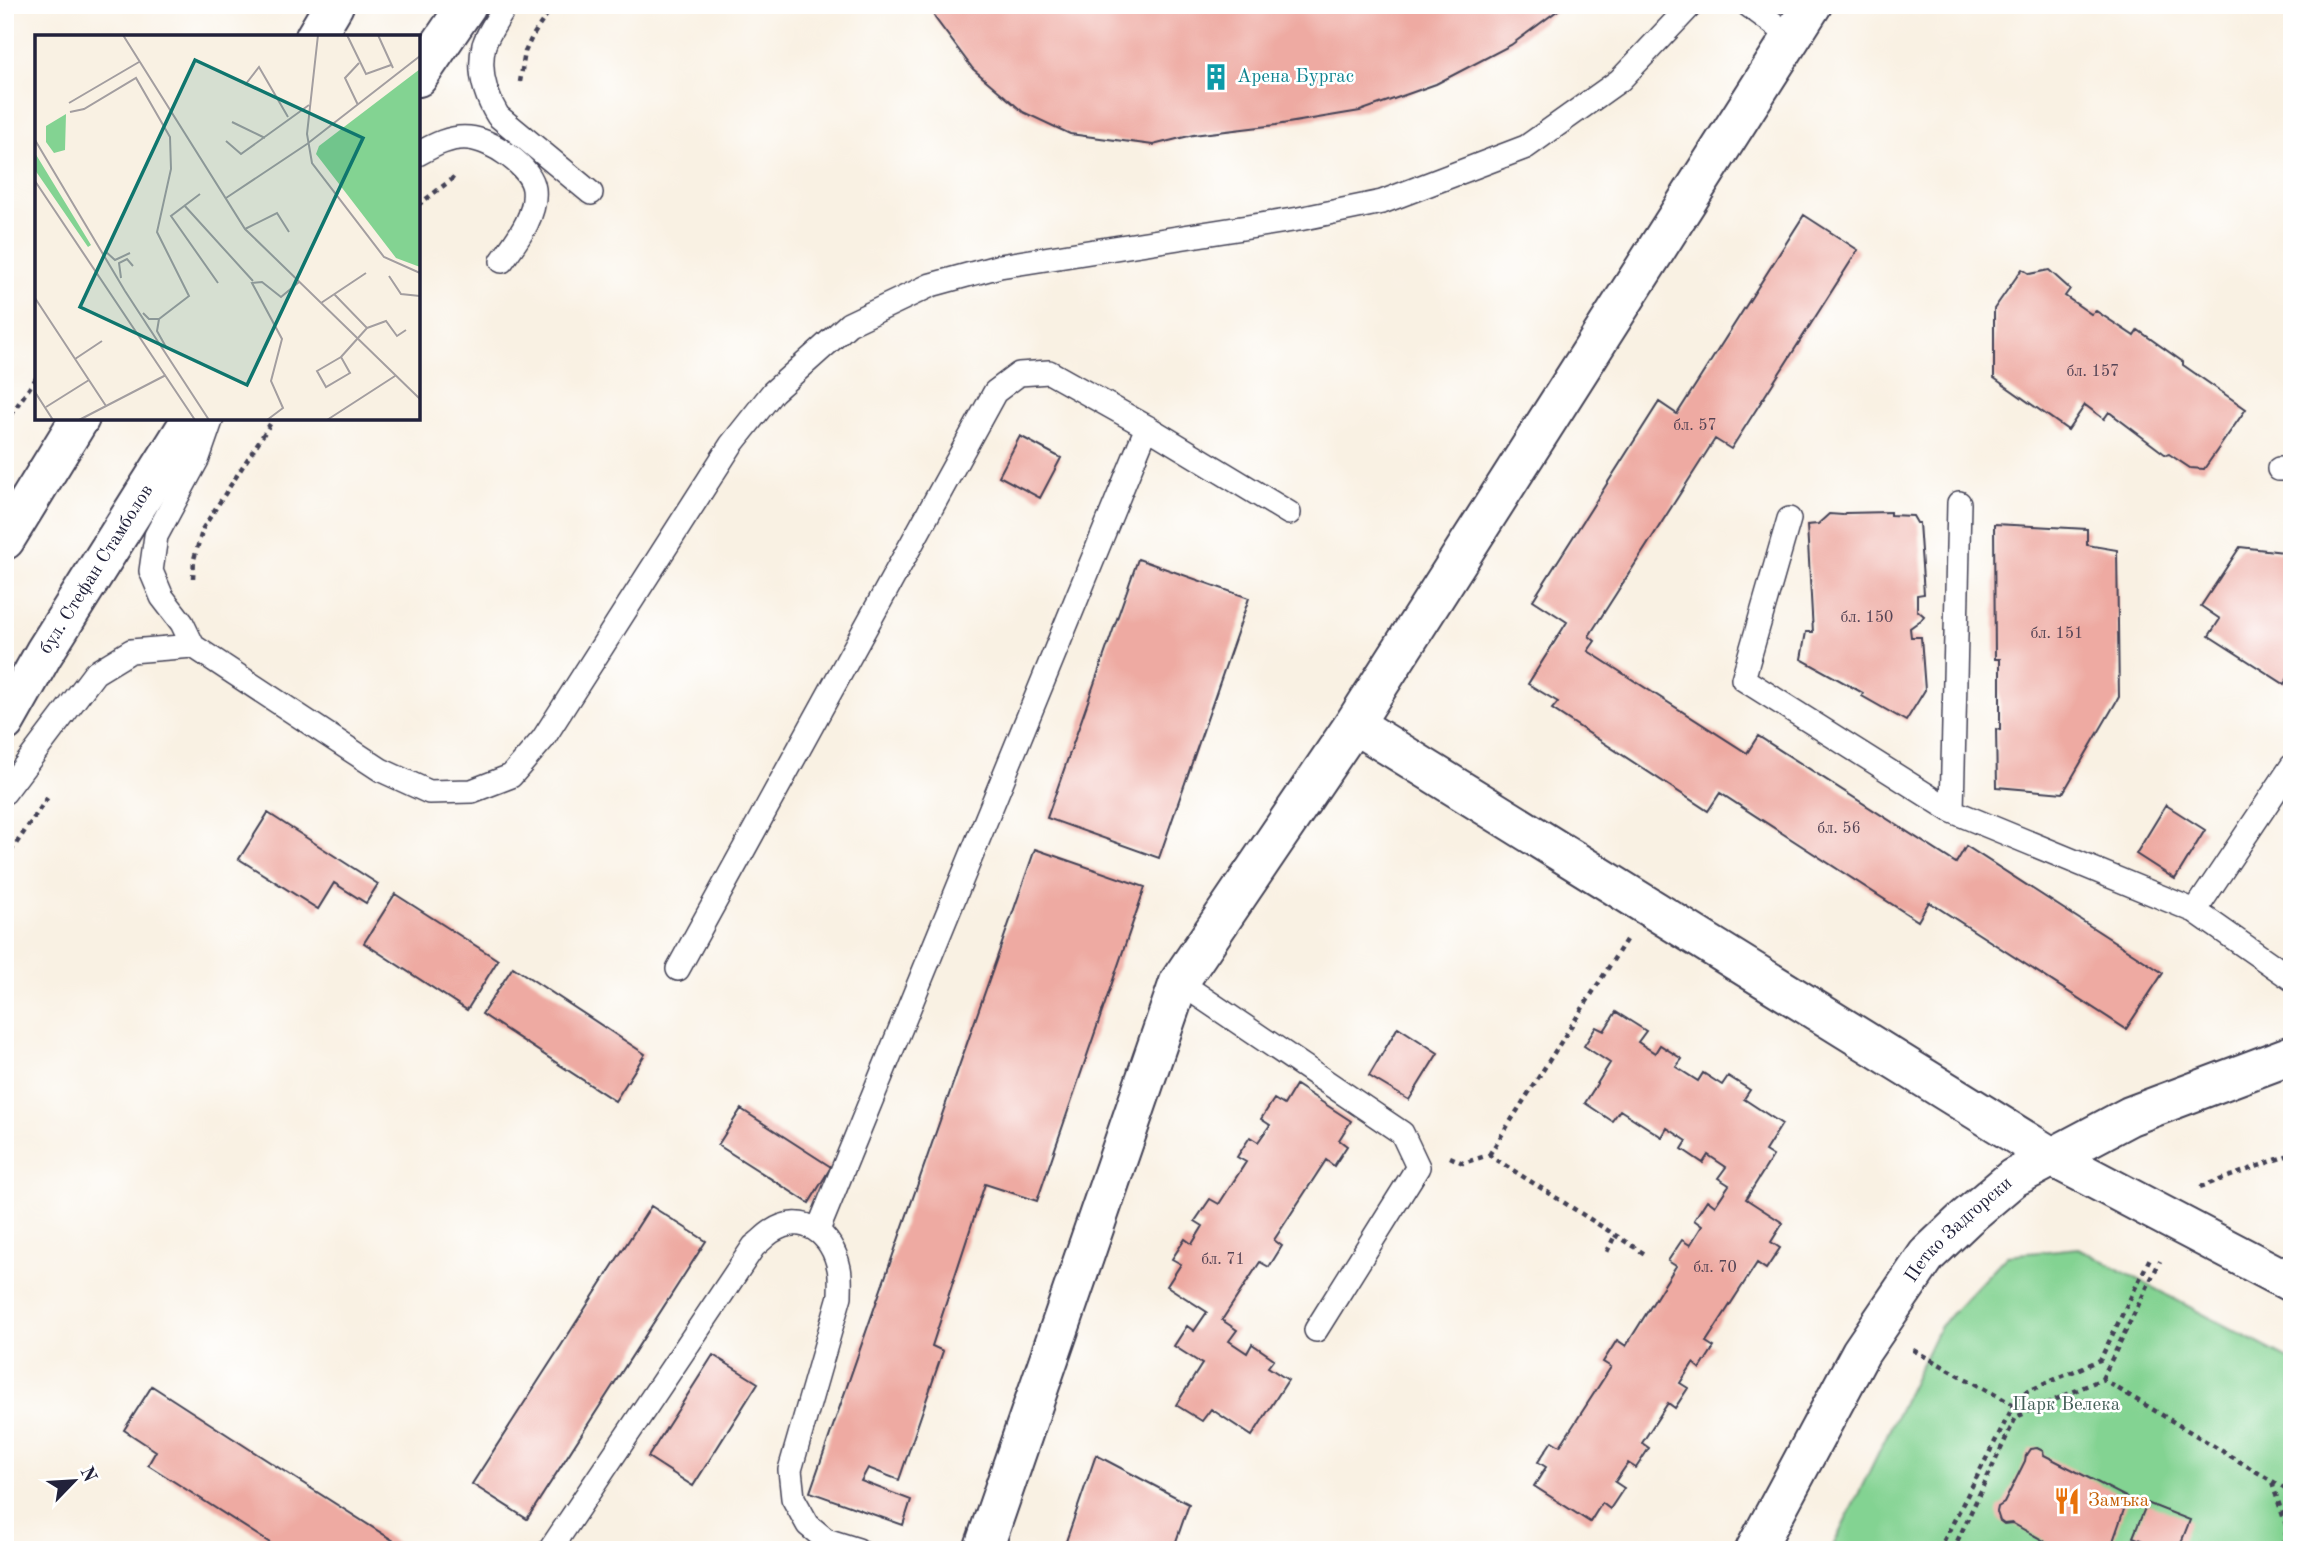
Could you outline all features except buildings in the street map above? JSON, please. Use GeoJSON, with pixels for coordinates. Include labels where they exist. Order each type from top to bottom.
{"type":"FeatureCollection","features":[{"type":"Feature","properties":{"kind":"street"},"geometry":{"type":"LineString","coordinates":[[316,35],[334,5]]}},
{"type":"Feature","properties":{"kind":"street"},"geometry":{"type":"LineString","coordinates":[[420,74],[467,5]]}},
{"type":"Feature","properties":{"kind":"street"},"geometry":{"type":"LineString","coordinates":[[983,1550],[1180,982],[1354,724],[1812,5]]}},
{"type":"Feature","properties":{"kind":"street"},"geometry":{"type":"LineString","coordinates":[[5,540],[79,420]]}},
{"type":"Feature","properties":{"kind":"street","name":"бул. Стефан Стамболов"},"geometry":{"type":"LineString","coordinates":[[5,722],[44,653],[191,420]]}},
{"type":"Feature","properties":{"kind":"street"},"geometry":{"type":"LineString","coordinates":[[1354,724],[2052,1157],[2292,1283]]}},
{"type":"Feature","properties":{"kind":"street","name":"Петко Задгорски"},"geometry":{"type":"LineString","coordinates":[[1755,1550],[1861,1352],[1927,1255],[1967,1217],[2013,1178],[2130,1116],[2292,1055]]}},
{"type":"Feature","properties":{"kind":"lane"},"geometry":{"type":"LineString","coordinates":[[506,5],[485,44],[482,62],[489,101],[498,116],[591,193]]}},
{"type":"Feature","properties":{"kind":"lane"},"geometry":{"type":"LineString","coordinates":[[211,420],[198,458],[156,536],[152,571],[162,597],[182,623],[193,646],[381,770],[429,792],[472,791],[511,776],[543,739],[731,446],[773,392],[849,324],[931,285],[1000,266],[1299,219],[1381,202],[1418,188],[1526,147],[1620,80],[1691,5]]}},
{"type":"Feature","properties":{"kind":"lane"},"geometry":{"type":"LineString","coordinates":[[1748,5],[1792,37]]}},
{"type":"Feature","properties":{"kind":"lane"},"geometry":{"type":"LineString","coordinates":[[420,153],[447,140],[471,138],[513,158],[530,177],[534,190],[527,220],[524,229],[502,261]]}},
{"type":"Feature","properties":{"kind":"lane"},"geometry":{"type":"LineString","coordinates":[[678,969],[995,392],[1019,374],[1049,372],[1147,427],[1289,513]]}},
{"type":"Feature","properties":{"kind":"lane"},"geometry":{"type":"LineString","coordinates":[[818,1230],[1147,427]]}},
{"type":"Feature","properties":{"kind":"lane"},"geometry":{"type":"LineString","coordinates":[[1952,811],[1958,503]]}},
{"type":"Feature","properties":{"kind":"lane"},"geometry":{"type":"LineString","coordinates":[[1789,519],[1743,679],[1952,811],[2195,911],[2292,979]]}},
{"type":"Feature","properties":{"kind":"lane"},"geometry":{"type":"LineString","coordinates":[[5,792],[95,673],[131,651],[193,646]]}},
{"type":"Feature","properties":{"kind":"lane"},"geometry":{"type":"LineString","coordinates":[[2195,911],[2292,766]]}},
{"type":"Feature","properties":{"kind":"lane"},"geometry":{"type":"LineString","coordinates":[[1180,982],[1402,1133],[1418,1167],[1316,1330]]}},
{"type":"Feature","properties":{"kind":"lane"},"geometry":{"type":"LineString","coordinates":[[550,1550],[754,1246],[773,1230],[798,1223],[818,1230],[831,1245],[840,1269],[840,1296],[790,1470],[793,1498],[808,1525],[826,1540],[858,1550]]}},
{"type":"Feature","properties":{"kind":"path"},"geometry":{"type":"LineString","coordinates":[[5,423],[35,380]]}},
{"type":"Feature","properties":{"kind":"path"},"geometry":{"type":"LineString","coordinates":[[182,623],[190,605],[194,559],[203,528],[273,420]]}},
{"type":"Feature","properties":{"kind":"path"},"geometry":{"type":"LineString","coordinates":[[1402,1133],[1463,1163],[1489,1155],[1647,908]]}},
{"type":"Feature","properties":{"kind":"path"},"geometry":{"type":"LineString","coordinates":[[1953,1550],[2016,1417],[2102,1380],[2174,1221],[2182,1194],[2292,1154]]}},
{"type":"Feature","properties":{"kind":"path"},"geometry":{"type":"LineString","coordinates":[[1489,1155],[1645,1254]]}},
{"type":"Feature","properties":{"kind":"path"},"geometry":{"type":"LineString","coordinates":[[1939,1550],[2019,1395],[2100,1360],[2174,1221]]}},
{"type":"Feature","properties":{"kind":"path"},"geometry":{"type":"LineString","coordinates":[[1607,1252],[1615,1235]]}},
{"type":"Feature","properties":{"kind":"path"},"geometry":{"type":"LineString","coordinates":[[1861,1352],[1899,1371],[1912,1349],[2027,1412]]}},
{"type":"Feature","properties":{"kind":"path"},"geometry":{"type":"LineString","coordinates":[[2102,1380],[2292,1493]]}},
{"type":"Feature","properties":{"kind":"path"},"geometry":{"type":"LineString","coordinates":[[2272,1482],[2287,1528],[2283,1550]]}},
{"type":"Feature","properties":{"kind":"green space","name":"Парк Велека"},"geometry":{"type":"Polygon","coordinates":[[[2078,1248],[2292,1361],[2292,1550],[1831,1550],[1940,1326],[2007,1255],[2078,1248]]]}},
{"type":"Feature","properties":{"kind":"place","name":"Арена Бургас"},"geometry":{"type":"Point","coordinates":[1216,77]}},
{"type":"Feature","properties":{"kind":"place","name":"Замъка"},"geometry":{"type":"Point","coordinates":[2067,1501]}}]}
